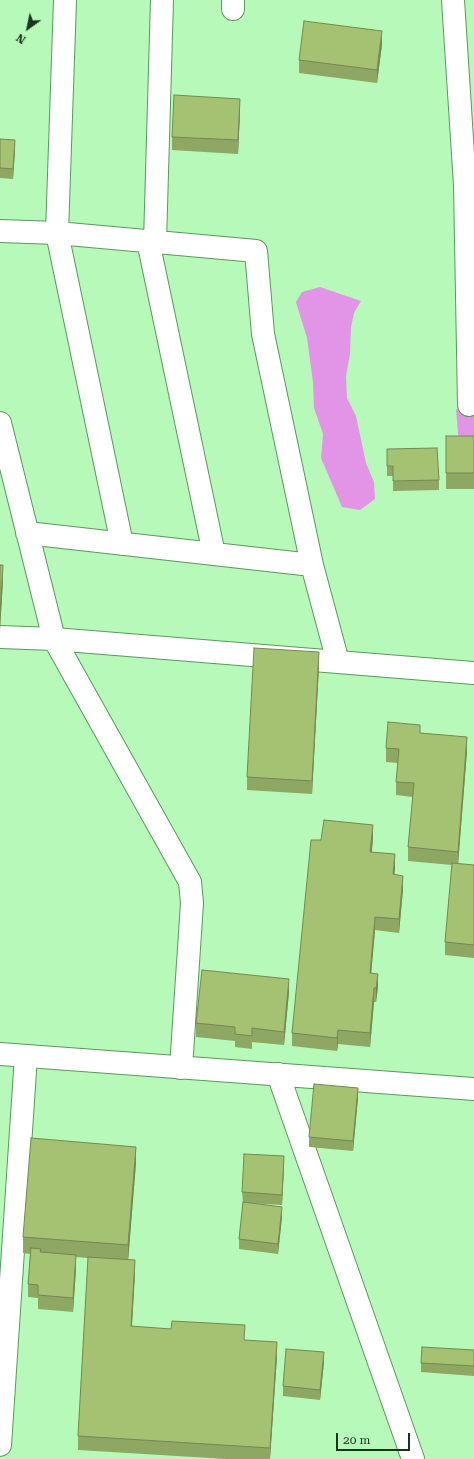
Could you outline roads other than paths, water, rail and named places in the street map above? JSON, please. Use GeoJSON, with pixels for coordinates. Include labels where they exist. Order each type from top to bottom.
{"type":"FeatureCollection","features":[{"type":"Feature","properties":{"kind":"street"},"geometry":{"type":"LineString","coordinates":[[65,0],[57,233],[122,544]]}},
{"type":"Feature","properties":{"kind":"street"},"geometry":{"type":"LineString","coordinates":[[162,0],[152,242],[214,554]]}},
{"type":"Feature","properties":{"kind":"street"},"geometry":{"type":"LineString","coordinates":[[453,0],[470,185],[471,330],[469,405]]}},
{"type":"Feature","properties":{"kind":"street"},"geometry":{"type":"LineString","coordinates":[[0,231],[57,233],[256,251],[263,334],[312,565],[338,662]]}},
{"type":"Feature","properties":{"kind":"street"},"geometry":{"type":"LineString","coordinates":[[0,423],[54,639],[190,882],[192,903],[181,1068]]}},
{"type":"Feature","properties":{"kind":"street"},"geometry":{"type":"LineString","coordinates":[[27,533],[312,565]]}},
{"type":"Feature","properties":{"kind":"street"},"geometry":{"type":"LineString","coordinates":[[0,637],[54,639],[474,673]]}},
{"type":"Feature","properties":{"kind":"street"},"geometry":{"type":"LineString","coordinates":[[0,1054],[474,1089]]}},
{"type":"Feature","properties":{"kind":"street"},"geometry":{"type":"LineString","coordinates":[[0,1445],[6,1265],[26,1056]]}},
{"type":"Feature","properties":{"kind":"street"},"geometry":{"type":"LineString","coordinates":[[278,1074],[413,1459]]}}]}
